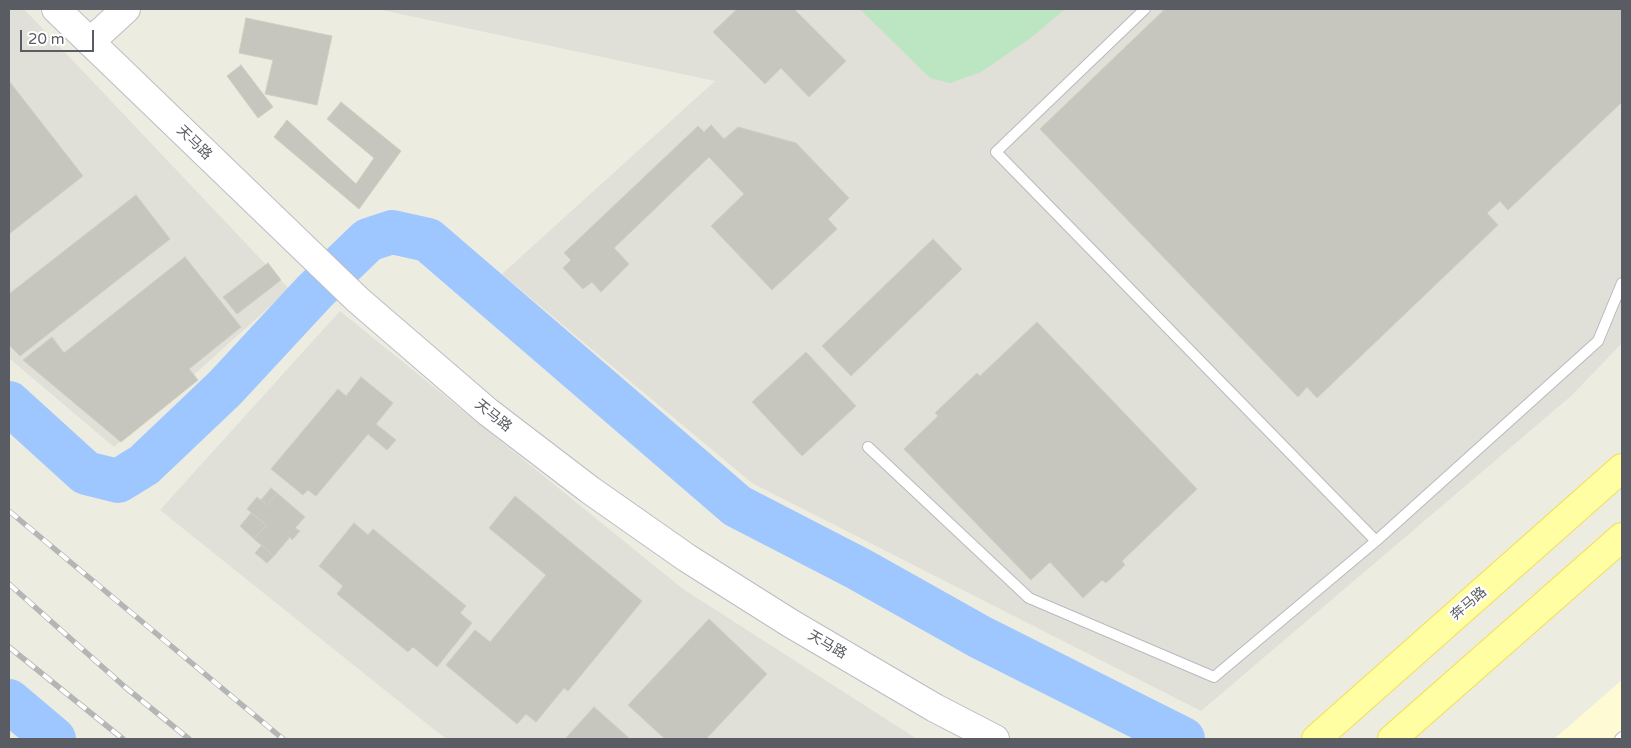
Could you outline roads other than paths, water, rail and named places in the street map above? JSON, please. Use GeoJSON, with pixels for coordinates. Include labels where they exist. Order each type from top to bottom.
{"type":"FeatureCollection","features":[{"type":"Feature","properties":{"kind":"main road","name":"奔马路"},"geometry":{"type":"LineString","coordinates":[[1316,739],[1622,468]]}},
{"type":"Feature","properties":{"kind":"main road"},"geometry":{"type":"LineString","coordinates":[[1392,739],[1622,537]]}},
{"type":"Feature","properties":{"kind":"street","name":"天马路"},"geometry":{"type":"LineString","coordinates":[[56,9],[358,300],[488,412],[590,490],[688,558],[790,623],[935,708],[995,739]]}},
{"type":"Feature","properties":{"kind":"street"},"geometry":{"type":"LineString","coordinates":[[90,42],[126,9]]}},
{"type":"Feature","properties":{"kind":"lane"},"geometry":{"type":"LineString","coordinates":[[1145,9],[996,152],[1376,540]]}},
{"type":"Feature","properties":{"kind":"lane"},"geometry":{"type":"LineString","coordinates":[[868,447],[1029,598],[1214,677],[1376,540],[1598,340],[1622,283]]}},
{"type":"Feature","properties":{"kind":"waterway"},"geometry":{"type":"LineString","coordinates":[[9,403],[86,473],[118,481],[144,465],[225,388],[315,291],[368,240],[392,232],[428,240],[737,506],[859,569],[980,637],[1183,739]]}},
{"type":"Feature","properties":{"kind":"waterway"},"geometry":{"type":"LineString","coordinates":[[9,701],[54,739]]}},
{"type":"Feature","properties":{"kind":"railway"},"geometry":{"type":"LineString","coordinates":[[9,511],[283,739]]}},
{"type":"Feature","properties":{"kind":"railway"},"geometry":{"type":"LineString","coordinates":[[9,584],[125,687],[189,739]]}},
{"type":"Feature","properties":{"kind":"railway"},"geometry":{"type":"LineString","coordinates":[[9,647],[123,739]]}}]}
